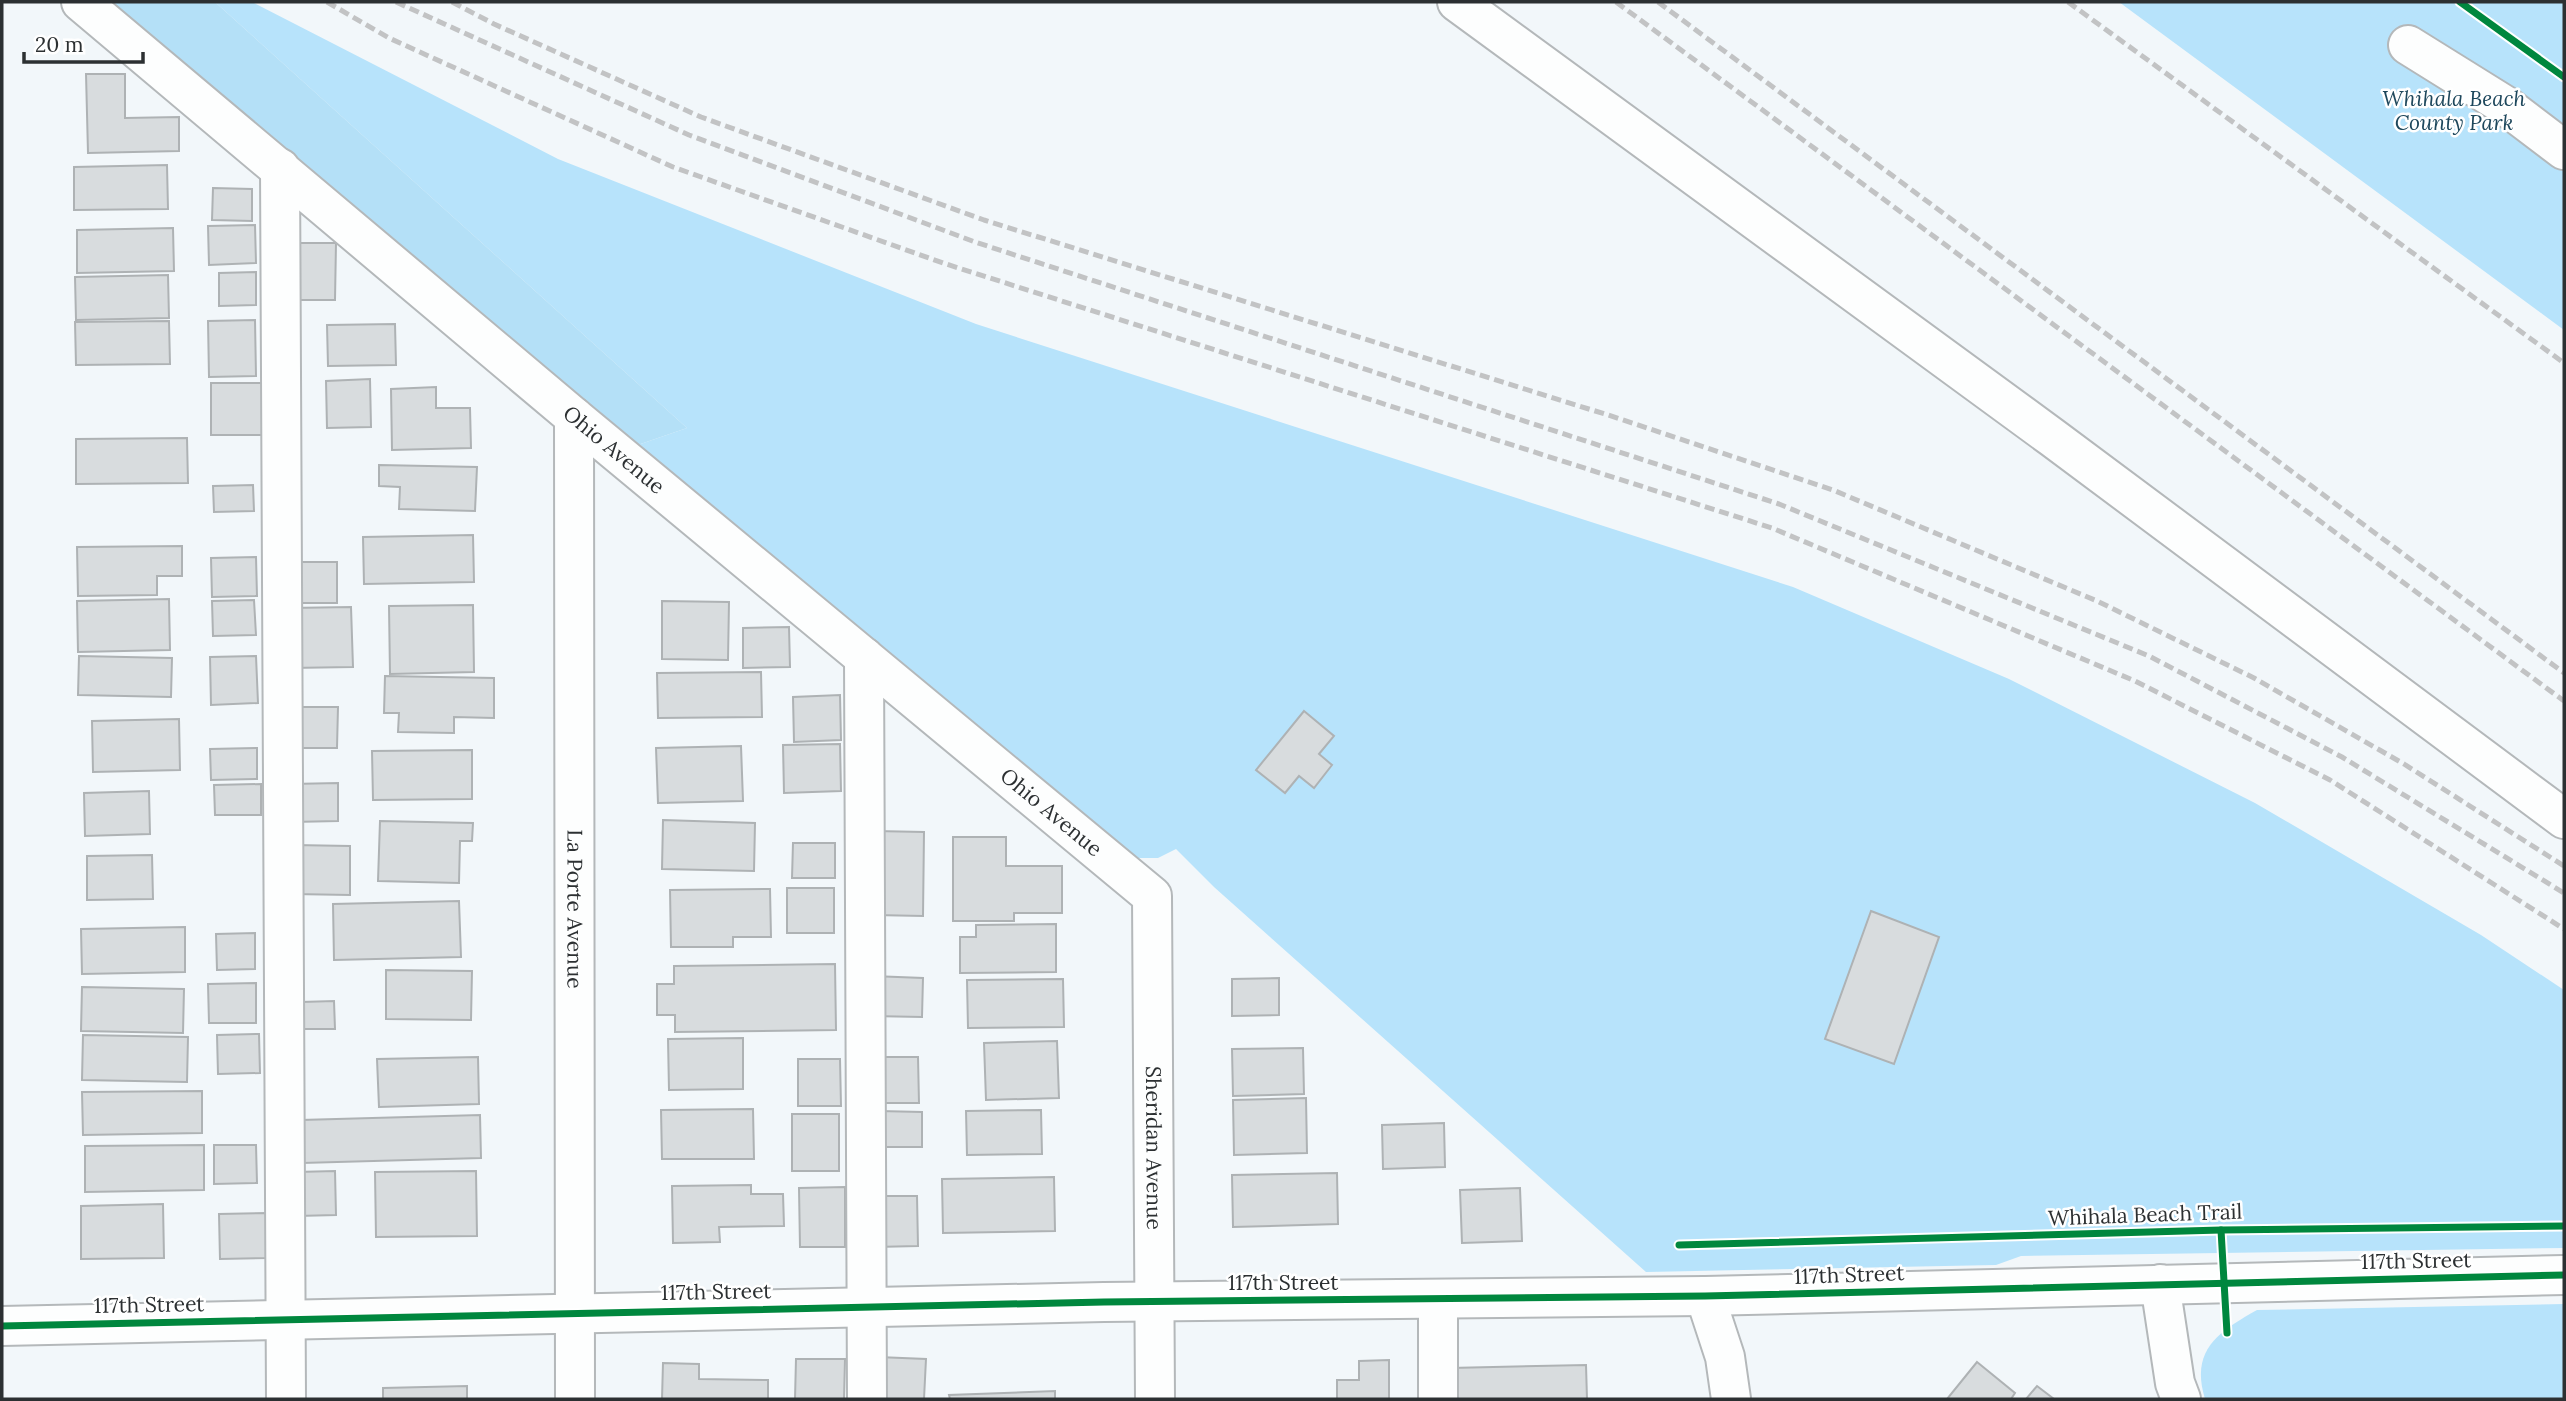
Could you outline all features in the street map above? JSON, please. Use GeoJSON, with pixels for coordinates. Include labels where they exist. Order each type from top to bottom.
{"type":"FeatureCollection","features":[{"type":"Feature","properties":{"kind":"street","name":"Ohio Avenue"},"geometry":{"type":"LineString","coordinates":[[80,2],[574,417],[1152,895]]}},
{"type":"Feature","properties":{"kind":"street"},"geometry":{"type":"LineString","coordinates":[[1457,2],[2053,438],[2564,819]]}},
{"type":"Feature","properties":{"kind":"street"},"geometry":{"type":"LineString","coordinates":[[2408,45],[2506,106],[2564,150]]}},
{"type":"Feature","properties":{"kind":"street"},"geometry":{"type":"LineString","coordinates":[[280,168],[286,1399]]}},
{"type":"Feature","properties":{"kind":"street","name":"La Porte Avenue"},"geometry":{"type":"LineString","coordinates":[[574,417],[575,1399]]}},
{"type":"Feature","properties":{"kind":"street"},"geometry":{"type":"LineString","coordinates":[[864,657],[866,1399]]}},
{"type":"Feature","properties":{"kind":"street","name":"Sheridan Avenue"},"geometry":{"type":"LineString","coordinates":[[1152,895],[1155,1399]]}},
{"type":"Feature","properties":{"kind":"street","name":"117th Street"},"geometry":{"type":"LineString","coordinates":[[2,1326],[574,1312],[1706,1296],[2564,1275]]}},
{"type":"Feature","properties":{"kind":"street"},"geometry":{"type":"LineString","coordinates":[[2160,1284],[2175,1383],[2181,1399]]}},
{"type":"Feature","properties":{"kind":"street"},"geometry":{"type":"LineString","coordinates":[[1706,1296],[1725,1357],[1731,1399]]}},
{"type":"Feature","properties":{"kind":"street"},"geometry":{"type":"LineString","coordinates":[[1438,1300],[1438,1399]]}},
{"type":"Feature","properties":{"kind":"green space"},"geometry":{"type":"Polygon","coordinates":[[[215,2],[252,2],[558,159],[976,324],[1793,587],[2009,679],[2255,803],[2481,935],[2564,990],[2564,1248],[2021,1256],[1996,1265],[1646,1272],[1214,887],[1176,849],[1158,858],[1136,858],[626,449],[687,428],[215,2]]]}},
{"type":"Feature","properties":{"kind":"green space","name":"Whihala Beach County Park"},"geometry":{"type":"Polygon","coordinates":[[[2119,2],[2564,2],[2564,330],[2119,2]]]}},
{"type":"Feature","properties":{"kind":"green space"},"geometry":{"type":"Polygon","coordinates":[[[2564,1304],[2564,1399],[2205,1399],[2201,1368],[2211,1344],[2230,1326],[2257,1310],[2564,1304]]]}},
{"type":"Feature","properties":{"kind":"shaded area"},"geometry":{"type":"Polygon","coordinates":[[[101,2],[215,2],[687,428],[626,449],[101,2]]]}},
{"type":"Feature","properties":{"kind":"building"},"geometry":{"type":"Polygon","coordinates":[[[86,74],[125,74],[125,118],[179,117],[179,151],[88,153],[86,74]]]}},
{"type":"Feature","properties":{"kind":"building"},"geometry":{"type":"Polygon","coordinates":[[[167,165],[168,209],[74,210],[74,167],[167,165]]]}},
{"type":"Feature","properties":{"kind":"building"},"geometry":{"type":"Polygon","coordinates":[[[213,188],[252,189],[252,221],[212,220],[213,188]]]}},
{"type":"Feature","properties":{"kind":"building"},"geometry":{"type":"Polygon","coordinates":[[[255,225],[256,263],[209,265],[208,226],[255,225]]]}},
{"type":"Feature","properties":{"kind":"building"},"geometry":{"type":"Polygon","coordinates":[[[173,228],[174,271],[77,273],[77,230],[173,228]]]}},
{"type":"Feature","properties":{"kind":"building"},"geometry":{"type":"Polygon","coordinates":[[[288,243],[336,243],[335,300],[287,300],[288,243]]]}},
{"type":"Feature","properties":{"kind":"building"},"geometry":{"type":"Polygon","coordinates":[[[256,272],[256,305],[219,306],[219,273],[256,272]]]}},
{"type":"Feature","properties":{"kind":"building"},"geometry":{"type":"Polygon","coordinates":[[[168,275],[169,318],[76,320],[75,277],[168,275]]]}},
{"type":"Feature","properties":{"kind":"building"},"geometry":{"type":"Polygon","coordinates":[[[255,320],[256,376],[209,377],[208,321],[255,320]]]}},
{"type":"Feature","properties":{"kind":"building"},"geometry":{"type":"Polygon","coordinates":[[[169,321],[170,364],[76,365],[75,322],[169,321]]]}},
{"type":"Feature","properties":{"kind":"building"},"geometry":{"type":"Polygon","coordinates":[[[395,324],[396,365],[328,366],[327,325],[395,324]]]}},
{"type":"Feature","properties":{"kind":"building"},"geometry":{"type":"Polygon","coordinates":[[[370,379],[371,427],[327,428],[326,381],[370,379]]]}},
{"type":"Feature","properties":{"kind":"building"},"geometry":{"type":"Polygon","coordinates":[[[211,383],[262,383],[262,435],[211,435],[211,383]]]}},
{"type":"Feature","properties":{"kind":"building"},"geometry":{"type":"Polygon","coordinates":[[[436,387],[436,408],[470,408],[471,448],[392,450],[391,389],[436,387]]]}},
{"type":"Feature","properties":{"kind":"building"},"geometry":{"type":"Polygon","coordinates":[[[187,438],[188,483],[76,484],[76,439],[187,438]]]}},
{"type":"Feature","properties":{"kind":"building"},"geometry":{"type":"Polygon","coordinates":[[[379,465],[477,467],[475,511],[399,509],[400,487],[379,486],[379,465]]]}},
{"type":"Feature","properties":{"kind":"building"},"geometry":{"type":"Polygon","coordinates":[[[253,485],[254,511],[214,512],[213,486],[253,485]]]}},
{"type":"Feature","properties":{"kind":"building"},"geometry":{"type":"Polygon","coordinates":[[[473,535],[474,582],[364,584],[363,537],[473,535]]]}},
{"type":"Feature","properties":{"kind":"building"},"geometry":{"type":"Polygon","coordinates":[[[182,546],[182,576],[157,576],[157,595],[78,596],[77,547],[182,546]]]}},
{"type":"Feature","properties":{"kind":"building"},"geometry":{"type":"Polygon","coordinates":[[[256,557],[257,596],[212,597],[211,558],[256,557]]]}},
{"type":"Feature","properties":{"kind":"building"},"geometry":{"type":"Polygon","coordinates":[[[293,562],[337,562],[337,603],[293,603],[293,562]]]}},
{"type":"Feature","properties":{"kind":"building"},"geometry":{"type":"Polygon","coordinates":[[[169,599],[170,650],[78,652],[77,601],[169,599]]]}},
{"type":"Feature","properties":{"kind":"building"},"geometry":{"type":"Polygon","coordinates":[[[254,600],[256,635],[213,636],[212,601],[254,600]]]}},
{"type":"Feature","properties":{"kind":"building"},"geometry":{"type":"Polygon","coordinates":[[[662,601],[729,602],[728,660],[662,659],[662,601]]]}},
{"type":"Feature","properties":{"kind":"building"},"geometry":{"type":"Polygon","coordinates":[[[473,605],[474,672],[390,674],[389,606],[473,605]]]}},
{"type":"Feature","properties":{"kind":"building"},"geometry":{"type":"Polygon","coordinates":[[[351,607],[353,667],[290,668],[289,608],[351,607]]]}},
{"type":"Feature","properties":{"kind":"building"},"geometry":{"type":"Polygon","coordinates":[[[789,627],[790,667],[743,668],[743,628],[789,627]]]}},
{"type":"Feature","properties":{"kind":"building"},"geometry":{"type":"Polygon","coordinates":[[[79,656],[172,658],[171,697],[78,695],[79,656]]]}},
{"type":"Feature","properties":{"kind":"building"},"geometry":{"type":"Polygon","coordinates":[[[256,656],[258,703],[211,705],[210,657],[256,656]]]}},
{"type":"Feature","properties":{"kind":"building"},"geometry":{"type":"Polygon","coordinates":[[[761,672],[762,717],[658,718],[657,673],[761,672]]]}},
{"type":"Feature","properties":{"kind":"building"},"geometry":{"type":"Polygon","coordinates":[[[385,676],[494,678],[494,718],[454,717],[454,733],[398,732],[399,713],[384,713],[385,676]]]}},
{"type":"Feature","properties":{"kind":"building"},"geometry":{"type":"Polygon","coordinates":[[[840,695],[841,740],[794,742],[793,697],[840,695]]]}},
{"type":"Feature","properties":{"kind":"building"},"geometry":{"type":"Polygon","coordinates":[[[297,707],[338,707],[337,748],[296,748],[297,707]]]}},
{"type":"Feature","properties":{"kind":"building"},"geometry":{"type":"Polygon","coordinates":[[[1304,711],[1334,736],[1319,754],[1332,765],[1314,788],[1299,776],[1285,793],[1256,770],[1304,711]]]}},
{"type":"Feature","properties":{"kind":"building"},"geometry":{"type":"Polygon","coordinates":[[[179,719],[180,770],[93,772],[92,721],[179,719]]]}},
{"type":"Feature","properties":{"kind":"building"},"geometry":{"type":"Polygon","coordinates":[[[840,744],[841,791],[784,793],[783,745],[840,744]]]}},
{"type":"Feature","properties":{"kind":"building"},"geometry":{"type":"Polygon","coordinates":[[[741,746],[743,801],[658,803],[656,748],[741,746]]]}},
{"type":"Feature","properties":{"kind":"building"},"geometry":{"type":"Polygon","coordinates":[[[257,748],[257,779],[211,780],[210,749],[257,748]]]}},
{"type":"Feature","properties":{"kind":"building"},"geometry":{"type":"Polygon","coordinates":[[[472,750],[472,799],[373,800],[372,751],[472,750]]]}},
{"type":"Feature","properties":{"kind":"building"},"geometry":{"type":"Polygon","coordinates":[[[338,783],[338,821],[292,822],[291,784],[338,783]]]}},
{"type":"Feature","properties":{"kind":"building"},"geometry":{"type":"Polygon","coordinates":[[[261,784],[261,815],[215,815],[214,785],[261,784]]]}},
{"type":"Feature","properties":{"kind":"building"},"geometry":{"type":"Polygon","coordinates":[[[149,791],[150,834],[85,836],[84,793],[149,791]]]}},
{"type":"Feature","properties":{"kind":"building"},"geometry":{"type":"Polygon","coordinates":[[[663,820],[755,823],[754,871],[662,869],[663,820]]]}},
{"type":"Feature","properties":{"kind":"building"},"geometry":{"type":"Polygon","coordinates":[[[380,821],[473,823],[472,841],[460,841],[459,883],[378,881],[380,821]]]}},
{"type":"Feature","properties":{"kind":"building"},"geometry":{"type":"Polygon","coordinates":[[[875,831],[924,832],[923,916],[874,915],[875,831]]]}},
{"type":"Feature","properties":{"kind":"building"},"geometry":{"type":"Polygon","coordinates":[[[953,837],[1006,837],[1006,866],[1062,866],[1062,913],[1014,913],[1014,921],[953,921],[953,837]]]}},
{"type":"Feature","properties":{"kind":"building"},"geometry":{"type":"Polygon","coordinates":[[[793,843],[835,843],[835,878],[792,878],[793,843]]]}},
{"type":"Feature","properties":{"kind":"building"},"geometry":{"type":"Polygon","coordinates":[[[294,845],[350,846],[350,895],[293,894],[294,845]]]}},
{"type":"Feature","properties":{"kind":"building"},"geometry":{"type":"Polygon","coordinates":[[[152,855],[153,899],[87,900],[87,856],[152,855]]]}},
{"type":"Feature","properties":{"kind":"building"},"geometry":{"type":"Polygon","coordinates":[[[787,888],[834,888],[834,933],[787,933],[787,888]]]}},
{"type":"Feature","properties":{"kind":"building"},"geometry":{"type":"Polygon","coordinates":[[[770,889],[771,937],[733,937],[733,947],[671,947],[670,890],[770,889]]]}},
{"type":"Feature","properties":{"kind":"building"},"geometry":{"type":"Polygon","coordinates":[[[459,901],[461,957],[334,960],[333,904],[459,901]]]}},
{"type":"Feature","properties":{"kind":"building"},"geometry":{"type":"Polygon","coordinates":[[[1871,911],[1939,937],[1894,1064],[1825,1039],[1871,911]]]}},
{"type":"Feature","properties":{"kind":"building"},"geometry":{"type":"Polygon","coordinates":[[[1056,924],[1056,972],[960,973],[960,937],[976,937],[976,925],[1056,924]]]}},
{"type":"Feature","properties":{"kind":"building"},"geometry":{"type":"Polygon","coordinates":[[[185,927],[185,972],[82,974],[81,929],[185,927]]]}},
{"type":"Feature","properties":{"kind":"building"},"geometry":{"type":"Polygon","coordinates":[[[255,933],[255,969],[217,970],[216,934],[255,933]]]}},
{"type":"Feature","properties":{"kind":"building"},"geometry":{"type":"Polygon","coordinates":[[[835,964],[836,1030],[675,1032],[675,1015],[657,1015],[657,984],[674,984],[674,966],[835,964]]]}},
{"type":"Feature","properties":{"kind":"building"},"geometry":{"type":"Polygon","coordinates":[[[386,970],[472,971],[471,1020],[386,1019],[386,970]]]}},
{"type":"Feature","properties":{"kind":"building"},"geometry":{"type":"Polygon","coordinates":[[[872,976],[923,978],[922,1017],[871,1016],[872,976]]]}},
{"type":"Feature","properties":{"kind":"building"},"geometry":{"type":"Polygon","coordinates":[[[1279,978],[1279,1015],[1232,1016],[1232,979],[1279,978]]]}},
{"type":"Feature","properties":{"kind":"building"},"geometry":{"type":"Polygon","coordinates":[[[1063,979],[1064,1027],[968,1028],[967,980],[1063,979]]]}},
{"type":"Feature","properties":{"kind":"building"},"geometry":{"type":"Polygon","coordinates":[[[256,983],[256,1023],[209,1023],[208,984],[256,983]]]}},
{"type":"Feature","properties":{"kind":"building"},"geometry":{"type":"Polygon","coordinates":[[[82,987],[184,989],[183,1033],[81,1031],[82,987]]]}},
{"type":"Feature","properties":{"kind":"building"},"geometry":{"type":"Polygon","coordinates":[[[334,1001],[335,1029],[301,1029],[301,1002],[334,1001]]]}},
{"type":"Feature","properties":{"kind":"building"},"geometry":{"type":"Polygon","coordinates":[[[259,1034],[260,1073],[218,1074],[217,1035],[259,1034]]]}},
{"type":"Feature","properties":{"kind":"building"},"geometry":{"type":"Polygon","coordinates":[[[83,1035],[188,1037],[187,1082],[82,1080],[83,1035]]]}},
{"type":"Feature","properties":{"kind":"building"},"geometry":{"type":"Polygon","coordinates":[[[743,1038],[743,1089],[669,1090],[668,1039],[743,1038]]]}},
{"type":"Feature","properties":{"kind":"building"},"geometry":{"type":"Polygon","coordinates":[[[1057,1041],[1059,1098],[986,1100],[984,1043],[1057,1041]]]}},
{"type":"Feature","properties":{"kind":"building"},"geometry":{"type":"Polygon","coordinates":[[[1303,1048],[1304,1094],[1233,1096],[1232,1049],[1303,1048]]]}},
{"type":"Feature","properties":{"kind":"building"},"geometry":{"type":"Polygon","coordinates":[[[478,1057],[479,1104],[379,1107],[377,1059],[478,1057]]]}},
{"type":"Feature","properties":{"kind":"building"},"geometry":{"type":"Polygon","coordinates":[[[873,1057],[918,1057],[919,1103],[873,1103],[873,1057]]]}},
{"type":"Feature","properties":{"kind":"building"},"geometry":{"type":"Polygon","coordinates":[[[798,1059],[840,1059],[841,1106],[798,1106],[798,1059]]]}},
{"type":"Feature","properties":{"kind":"building"},"geometry":{"type":"Polygon","coordinates":[[[202,1091],[202,1133],[83,1135],[82,1092],[202,1091]]]}},
{"type":"Feature","properties":{"kind":"building"},"geometry":{"type":"Polygon","coordinates":[[[1306,1098],[1307,1153],[1234,1155],[1233,1100],[1306,1098]]]}},
{"type":"Feature","properties":{"kind":"building"},"geometry":{"type":"Polygon","coordinates":[[[753,1109],[754,1159],[662,1159],[661,1110],[753,1109]]]}},
{"type":"Feature","properties":{"kind":"building"},"geometry":{"type":"Polygon","coordinates":[[[1041,1110],[1042,1154],[967,1155],[966,1111],[1041,1110]]]}},
{"type":"Feature","properties":{"kind":"building"},"geometry":{"type":"Polygon","coordinates":[[[879,1111],[922,1112],[922,1147],[879,1147],[879,1111]]]}},
{"type":"Feature","properties":{"kind":"building"},"geometry":{"type":"Polygon","coordinates":[[[792,1114],[839,1114],[839,1171],[792,1171],[792,1114]]]}},
{"type":"Feature","properties":{"kind":"building"},"geometry":{"type":"Polygon","coordinates":[[[480,1115],[481,1158],[302,1163],[301,1120],[480,1115]]]}},
{"type":"Feature","properties":{"kind":"building"},"geometry":{"type":"Polygon","coordinates":[[[1444,1123],[1445,1167],[1383,1169],[1382,1125],[1444,1123]]]}},
{"type":"Feature","properties":{"kind":"building"},"geometry":{"type":"Polygon","coordinates":[[[204,1145],[204,1190],[85,1192],[85,1146],[204,1145]]]}},
{"type":"Feature","properties":{"kind":"building"},"geometry":{"type":"Polygon","coordinates":[[[214,1145],[256,1145],[257,1183],[214,1184],[214,1145]]]}},
{"type":"Feature","properties":{"kind":"building"},"geometry":{"type":"Polygon","coordinates":[[[335,1171],[336,1215],[297,1216],[296,1172],[335,1171]]]}},
{"type":"Feature","properties":{"kind":"building"},"geometry":{"type":"Polygon","coordinates":[[[476,1171],[477,1236],[376,1237],[375,1172],[476,1171]]]}},
{"type":"Feature","properties":{"kind":"building"},"geometry":{"type":"Polygon","coordinates":[[[1337,1173],[1338,1224],[1233,1227],[1232,1175],[1337,1173]]]}},
{"type":"Feature","properties":{"kind":"building"},"geometry":{"type":"Polygon","coordinates":[[[1054,1177],[1055,1231],[943,1233],[942,1179],[1054,1177]]]}},
{"type":"Feature","properties":{"kind":"building"},"geometry":{"type":"Polygon","coordinates":[[[751,1185],[751,1194],[783,1194],[784,1226],[719,1227],[720,1242],[673,1243],[672,1186],[751,1185]]]}},
{"type":"Feature","properties":{"kind":"building"},"geometry":{"type":"Polygon","coordinates":[[[845,1187],[845,1247],[800,1247],[799,1188],[845,1187]]]}},
{"type":"Feature","properties":{"kind":"building"},"geometry":{"type":"Polygon","coordinates":[[[1520,1188],[1522,1241],[1462,1243],[1460,1190],[1520,1188]]]}},
{"type":"Feature","properties":{"kind":"building"},"geometry":{"type":"Polygon","coordinates":[[[874,1196],[917,1196],[918,1246],[875,1247],[874,1196]]]}},
{"type":"Feature","properties":{"kind":"building"},"geometry":{"type":"Polygon","coordinates":[[[163,1204],[164,1258],[81,1259],[81,1206],[163,1204]]]}},
{"type":"Feature","properties":{"kind":"building"},"geometry":{"type":"Polygon","coordinates":[[[267,1213],[267,1258],[220,1259],[219,1214],[267,1213]]]}},
{"type":"Feature","properties":{"kind":"building"},"geometry":{"type":"Polygon","coordinates":[[[878,1357],[926,1359],[924,1399],[877,1399],[878,1357]]]}},
{"type":"Feature","properties":{"kind":"building"},"geometry":{"type":"Polygon","coordinates":[[[796,1359],[845,1359],[844,1399],[795,1399],[796,1359]]]}},
{"type":"Feature","properties":{"kind":"building"},"geometry":{"type":"Polygon","coordinates":[[[1389,1360],[1389,1399],[1337,1399],[1337,1380],[1359,1380],[1359,1361],[1389,1360]]]}},
{"type":"Feature","properties":{"kind":"building"},"geometry":{"type":"Polygon","coordinates":[[[1977,1362],[2015,1393],[2011,1399],[1947,1399],[1977,1362]]]}},
{"type":"Feature","properties":{"kind":"building"},"geometry":{"type":"Polygon","coordinates":[[[663,1363],[699,1364],[699,1379],[768,1380],[768,1399],[662,1399],[663,1363]]]}},
{"type":"Feature","properties":{"kind":"building"},"geometry":{"type":"Polygon","coordinates":[[[1586,1365],[1587,1399],[1451,1399],[1450,1368],[1586,1365]]]}},
{"type":"Feature","properties":{"kind":"building"},"geometry":{"type":"Polygon","coordinates":[[[467,1386],[467,1399],[383,1399],[383,1388],[467,1386]]]}},
{"type":"Feature","properties":{"kind":"building"},"geometry":{"type":"Polygon","coordinates":[[[2037,1386],[2054,1399],[2026,1399],[2037,1386]]]}},
{"type":"Feature","properties":{"kind":"building"},"geometry":{"type":"Polygon","coordinates":[[[1055,1391],[1055,1399],[950,1399],[949,1395],[1055,1391]]]}},
{"type":"Feature","properties":{"kind":"railway"},"geometry":{"type":"LineString","coordinates":[[327,2],[389,38],[673,167],[943,263],[1772,528],[2135,681],[2330,780],[2564,929]]}},
{"type":"Feature","properties":{"kind":"railway"},"geometry":{"type":"LineString","coordinates":[[396,2],[689,135],[975,242],[1779,504],[2149,656],[2342,757],[2564,893]]}},
{"type":"Feature","properties":{"kind":"railway"},"geometry":{"type":"LineString","coordinates":[[452,2],[494,24],[701,117],[984,220],[1608,415],[1833,490],[2097,601],[2254,678],[2404,764],[2564,866]]}},
{"type":"Feature","properties":{"kind":"railway"},"geometry":{"type":"LineString","coordinates":[[1616,2],[2564,701]]}},
{"type":"Feature","properties":{"kind":"railway"},"geometry":{"type":"LineString","coordinates":[[1658,2],[2564,673]]}},
{"type":"Feature","properties":{"kind":"railway"},"geometry":{"type":"LineString","coordinates":[[2068,2],[2564,363]]}},
{"type":"Feature","properties":{"kind":"cycle path"},"geometry":{"type":"LineString","coordinates":[[2460,2],[2564,77]]}},
{"type":"Feature","properties":{"kind":"cycle path","name":"Whihala Beach Trail"},"geometry":{"type":"LineString","coordinates":[[1679,1245],[2221,1230],[2564,1226]]}},
{"type":"Feature","properties":{"kind":"cycle path","name":"Whihala Beach Trail"},"geometry":{"type":"LineString","coordinates":[[2221,1230],[2227,1333]]}},
{"type":"Feature","properties":{"kind":"cycle path"},"geometry":{"type":"LineString","coordinates":[[2,1326],[1104,1302],[1705,1296],[2564,1275]]}}]}
